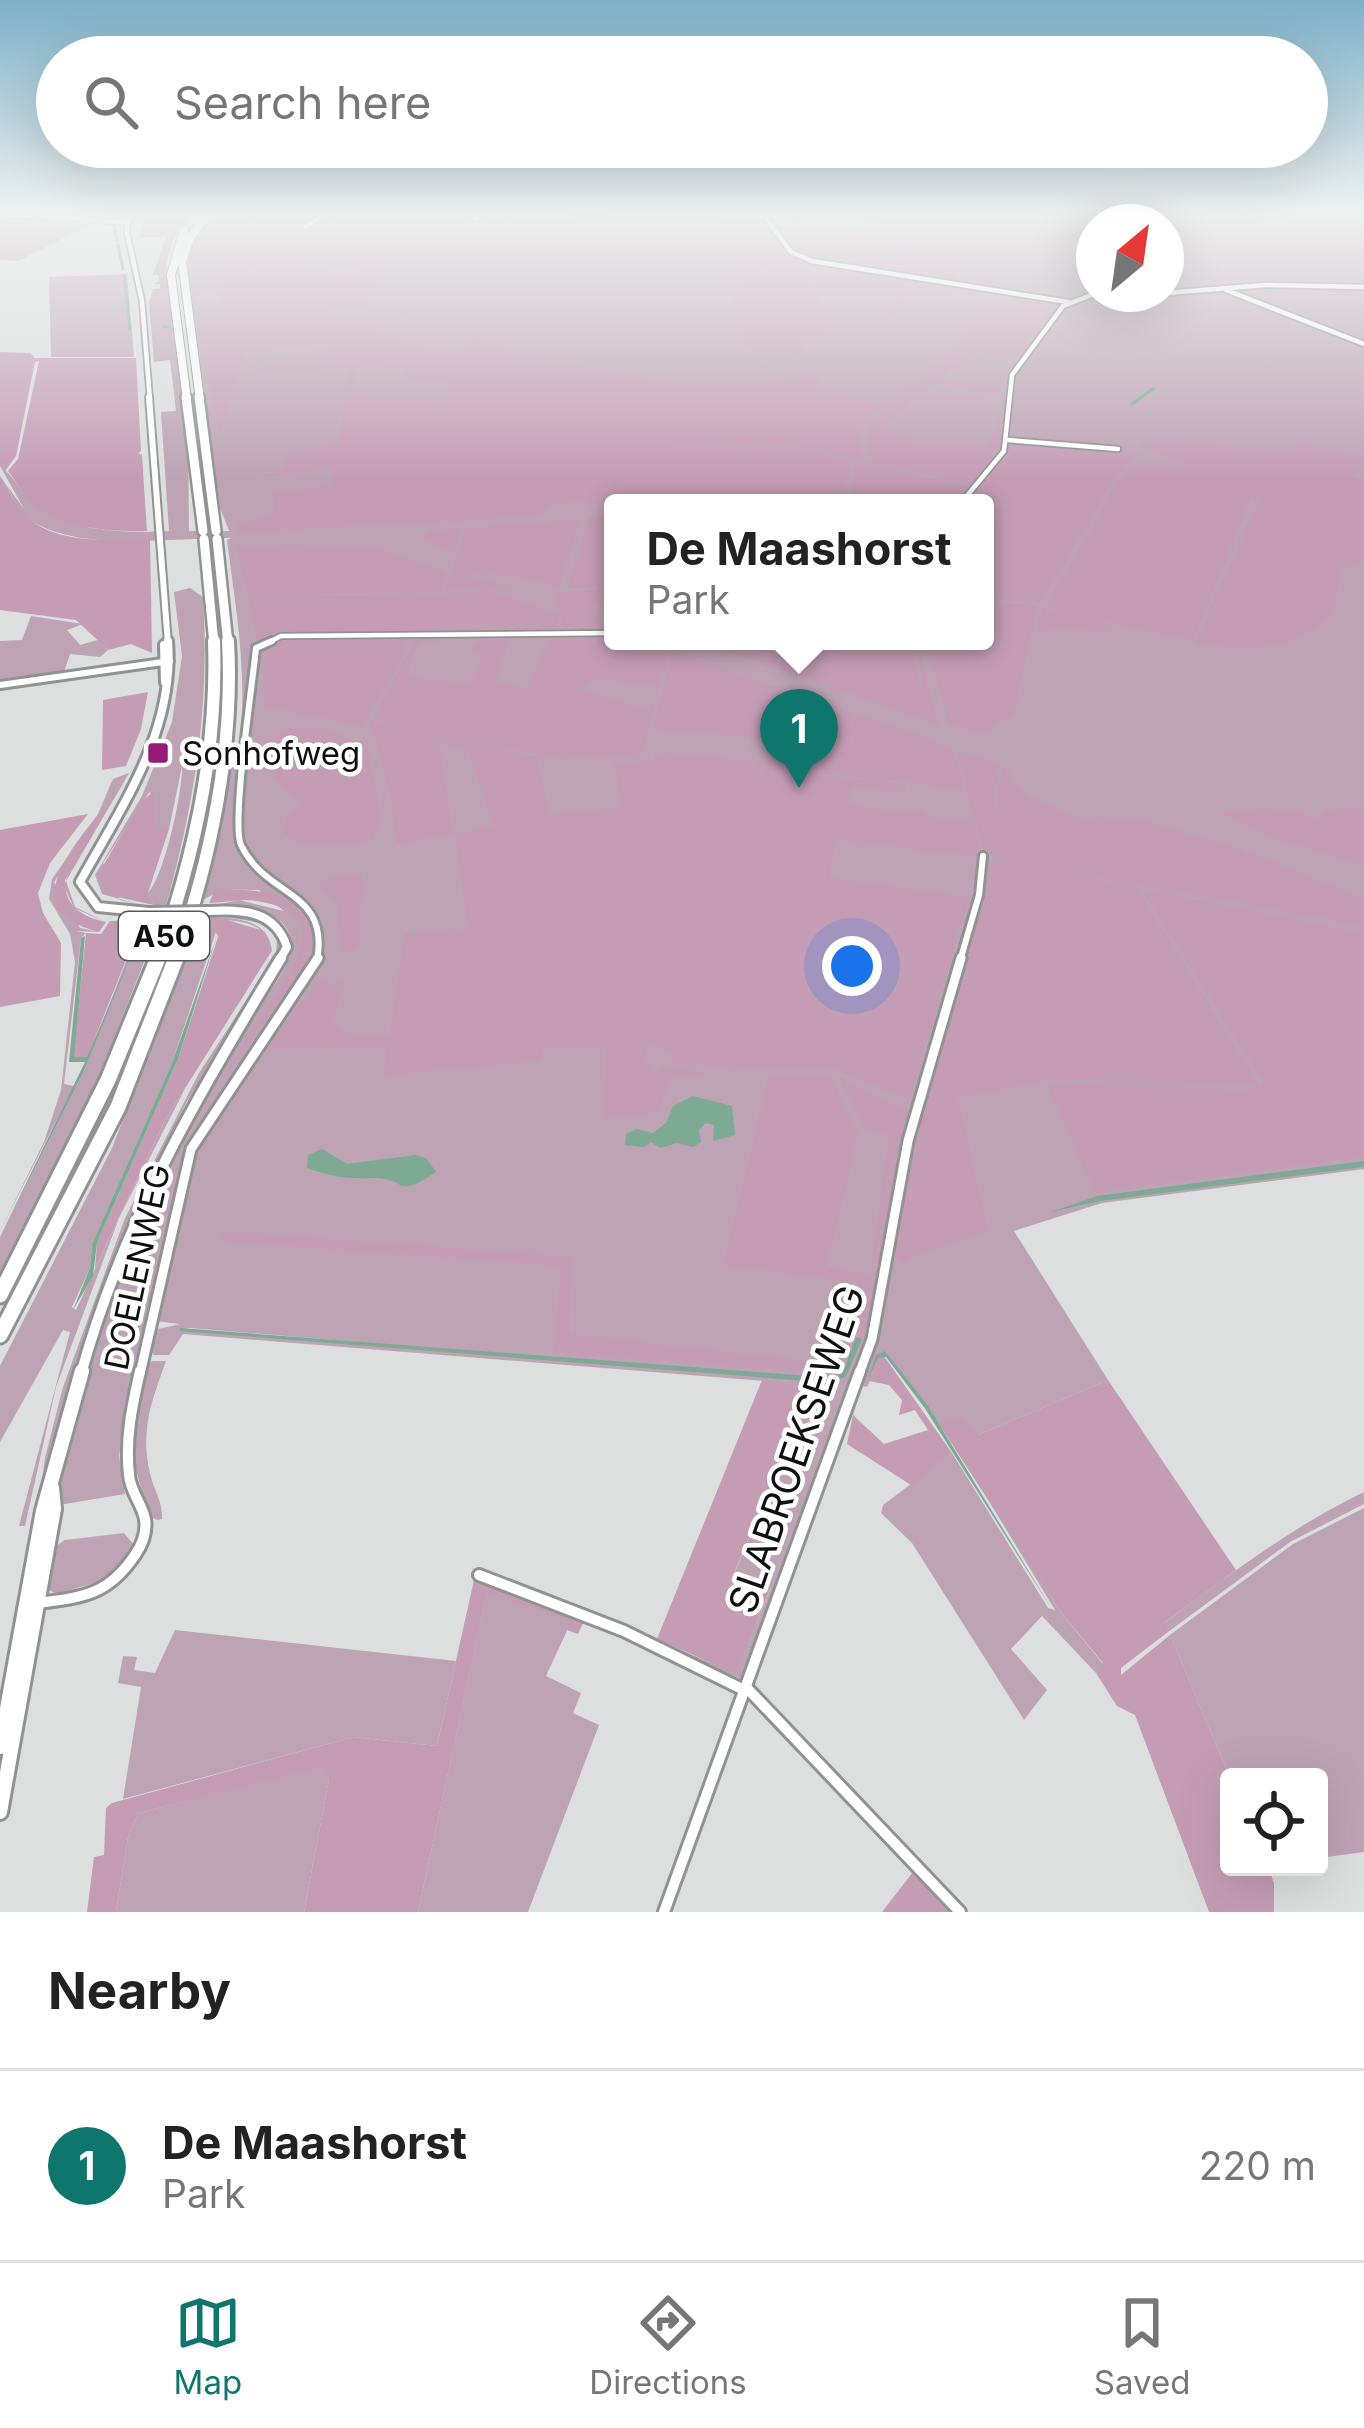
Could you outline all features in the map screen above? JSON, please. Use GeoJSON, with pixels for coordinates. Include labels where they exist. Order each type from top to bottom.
{"type":"FeatureCollection","features":[{"type":"Feature","properties":{"kind":"highway","name":"A50"},"geometry":{"type":"LineString","coordinates":[[0,1335],[103,1134],[152,1019],[212,830],[229,696],[228,633],[175,301]]}},
{"type":"Feature","properties":{"kind":"highway","name":"A50"},"geometry":{"type":"LineString","coordinates":[[0,1295],[87,1127],[129,1032],[190,855],[214,695],[210,535],[186,301]]}},
{"type":"Feature","properties":{"kind":"street"},"geometry":{"type":"LineString","coordinates":[[0,1812],[52,1482],[84,1353],[139,1208],[220,1054],[287,947],[280,926],[262,914],[100,908],[84,897],[80,882],[152,753],[166,687],[141,301]]}},
{"type":"Feature","properties":{"kind":"street"},"geometry":{"type":"LineString","coordinates":[[969,494],[1008,440],[1012,375],[1068,302],[1063,301]]}},
{"type":"Feature","properties":{"kind":"street"},"geometry":{"type":"LineString","coordinates":[[1250,301],[1364,344]]}},
{"type":"Feature","properties":{"kind":"street"},"geometry":{"type":"LineString","coordinates":[[1008,440],[1118,449]]}},
{"type":"Feature","properties":{"kind":"street","name":"DOELENWEG"},"geometry":{"type":"LineString","coordinates":[[33,1603],[79,1598],[104,1588],[119,1577],[143,1543],[145,1520],[129,1481],[127,1429],[191,1149],[317,963],[322,935],[317,917],[260,875],[238,840],[256,647],[281,636],[604,633]]}},
{"type":"Feature","properties":{"kind":"street"},"geometry":{"type":"LineString","coordinates":[[0,685],[167,662]]}},
{"type":"Feature","properties":{"kind":"street","name":"SLABROEKSEWEG"},"geometry":{"type":"LineString","coordinates":[[664,1912],[872,1339],[908,1141],[980,896],[983,856]]}},
{"type":"Feature","properties":{"kind":"street"},"geometry":{"type":"LineString","coordinates":[[479,1575],[624,1631],[745,1689],[960,1912]]}},
{"type":"Feature","properties":{"kind":"street"},"geometry":{"type":"LineString","coordinates":[[0,1748],[33,1603]]}},
{"type":"Feature","properties":{"kind":"shaded area"},"geometry":{"type":"Polygon","coordinates":[[[50,301],[129,301],[134,357],[51,357],[50,301]]]}},
{"type":"Feature","properties":{"kind":"shaded area"},"geometry":{"type":"Polygon","coordinates":[[[150,301],[171,301],[188,441],[189,531],[229,531],[220,508],[191,301],[1076,301],[1076,312],[1184,312],[1184,301],[1364,301],[1364,1169],[1102,1203],[1014,1231],[1108,1380],[978,1435],[939,1424],[885,1351],[867,1387],[852,1384],[743,1680],[477,1567],[736,1673],[771,1588],[735,1572],[812,1385],[183,1334],[169,1355],[154,1355],[150,1351],[154,1330],[180,1324],[147,1320],[119,1455],[125,1494],[59,1505],[79,1388],[120,1269],[201,1099],[237,1036],[281,974],[293,947],[289,933],[273,915],[210,906],[239,900],[284,911],[259,890],[223,889],[201,901],[225,803],[234,735],[236,762],[240,735],[242,679],[227,540],[231,538],[95,539],[45,528],[26,516],[0,466],[31,501],[61,519],[116,531],[169,531],[161,412],[176,411],[170,360],[154,362],[150,301]],[[190,1328],[179,1330],[741,1374],[190,1328]]]}},
{"type":"Feature","properties":{"kind":"shaded area"},"geometry":{"type":"Polygon","coordinates":[[[219,301],[373,301],[367,306],[419,314],[342,307],[318,312],[431,350],[462,351],[468,337],[475,336],[539,359],[622,376],[745,383],[821,374],[816,391],[882,405],[897,394],[902,397],[899,393],[938,364],[969,327],[965,323],[982,301],[1058,309],[1021,360],[977,352],[938,379],[1003,391],[992,395],[938,382],[918,395],[998,399],[1003,393],[1003,401],[917,398],[888,422],[887,432],[911,434],[911,445],[988,446],[997,420],[1006,417],[1001,454],[974,484],[875,464],[866,435],[884,411],[879,409],[862,433],[867,462],[791,445],[646,448],[790,448],[850,461],[845,494],[604,494],[604,507],[556,504],[541,514],[484,520],[237,532],[238,524],[273,516],[274,493],[330,485],[333,468],[221,483],[282,472],[288,450],[339,443],[349,366],[239,377],[326,358],[328,344],[245,352],[219,434],[201,323],[222,320],[219,301]],[[357,365],[352,396],[447,401],[448,383],[405,380],[407,369],[357,365]]]}},
{"type":"Feature","properties":{"kind":"shaded area"},"geometry":{"type":"Polygon","coordinates":[[[733,301],[820,301],[827,333],[803,334],[806,354],[745,349],[733,301]]]}},
{"type":"Feature","properties":{"kind":"shaded area"},"geometry":{"type":"Polygon","coordinates":[[[895,301],[905,301],[890,315],[883,314],[895,301]]]}},
{"type":"Feature","properties":{"kind":"shaded area"},"geometry":{"type":"Polygon","coordinates":[[[0,352],[30,353],[35,358],[136,358],[138,453],[142,455],[147,531],[92,528],[51,516],[31,502],[8,471],[18,459],[39,361],[35,362],[16,456],[5,471],[0,466],[0,352]]]}},
{"type":"Feature","properties":{"kind":"shaded area"},"geometry":{"type":"Polygon","coordinates":[[[1016,436],[1101,441],[1101,450],[1135,455],[1113,481],[1040,603],[1012,595],[1029,602],[994,600],[994,494],[974,494],[1016,436]]]}},
{"type":"Feature","properties":{"kind":"shaded area"},"geometry":{"type":"Polygon","coordinates":[[[1142,439],[1287,450],[1299,441],[1364,458],[1364,467],[1351,477],[1364,481],[1364,560],[1341,570],[1334,613],[1302,635],[1268,646],[1195,643],[1259,500],[1251,498],[1193,641],[1093,619],[1115,627],[1110,633],[1064,629],[1037,633],[1043,608],[1077,616],[1046,606],[1125,470],[1184,465],[1159,452],[1143,450],[1142,439]]]}},
{"type":"Feature","properties":{"kind":"shaded area"},"geometry":{"type":"Polygon","coordinates":[[[855,462],[971,489],[967,494],[851,494],[855,462]]]}},
{"type":"Feature","properties":{"kind":"shaded area"},"geometry":{"type":"Polygon","coordinates":[[[0,476],[20,509],[47,530],[98,540],[150,539],[152,653],[131,644],[108,650],[76,620],[0,610],[0,476]]]}},
{"type":"Feature","properties":{"kind":"shaded area"},"geometry":{"type":"Polygon","coordinates":[[[589,518],[604,518],[604,587],[567,588],[589,518]]]}},
{"type":"Feature","properties":{"kind":"shaded area"},"geometry":{"type":"Polygon","coordinates":[[[581,519],[559,588],[529,578],[472,573],[467,575],[521,589],[444,591],[465,533],[461,530],[455,553],[421,539],[428,531],[581,519]]]}},
{"type":"Feature","properties":{"kind":"shaded area"},"geometry":{"type":"Polygon","coordinates":[[[370,545],[447,573],[440,591],[248,596],[236,547],[370,545]]]}},
{"type":"Feature","properties":{"kind":"shaded area"},"geometry":{"type":"Polygon","coordinates":[[[190,588],[203,597],[205,637],[202,714],[185,828],[166,905],[154,905],[148,893],[171,833],[182,766],[169,829],[155,825],[150,791],[103,863],[120,899],[102,894],[95,875],[142,796],[172,722],[182,656],[174,592],[190,588]]]}},
{"type":"Feature","properties":{"kind":"shaded area"},"geometry":{"type":"Polygon","coordinates":[[[604,589],[604,607],[601,599],[587,612],[604,620],[604,631],[565,633],[554,592],[604,589]]]}},
{"type":"Feature","properties":{"kind":"shaded area"},"geometry":{"type":"Polygon","coordinates":[[[495,592],[557,613],[560,633],[283,635],[258,643],[248,598],[495,592]]]}},
{"type":"Feature","properties":{"kind":"shaded area"},"geometry":{"type":"Polygon","coordinates":[[[994,602],[1037,606],[1013,718],[999,721],[990,735],[949,725],[928,650],[994,650],[994,602]]]}},
{"type":"Feature","properties":{"kind":"shaded area"},"geometry":{"type":"Polygon","coordinates":[[[31,616],[83,624],[67,630],[80,645],[98,640],[108,650],[100,657],[70,654],[63,675],[0,683],[0,641],[22,640],[31,616]]]}},
{"type":"Feature","properties":{"kind":"shaded area"},"geometry":{"type":"Polygon","coordinates":[[[604,634],[604,650],[669,652],[660,687],[598,678],[580,690],[639,706],[655,704],[640,759],[560,758],[419,733],[537,757],[550,815],[622,807],[614,763],[655,760],[654,753],[796,764],[799,741],[652,729],[673,652],[925,737],[954,752],[965,791],[909,782],[667,760],[905,784],[905,793],[851,788],[847,804],[908,814],[920,809],[931,817],[974,823],[982,858],[836,839],[829,878],[969,897],[910,1100],[835,1070],[682,1064],[671,1062],[672,1051],[647,1044],[645,1060],[652,1065],[651,1075],[667,1066],[707,1073],[669,1080],[659,1109],[647,1115],[604,1118],[606,1047],[544,1047],[539,1061],[383,1075],[387,1047],[265,1049],[319,979],[333,985],[346,979],[334,1017],[339,1029],[355,1036],[390,1035],[405,933],[468,929],[455,834],[493,826],[468,751],[439,743],[453,834],[397,844],[391,798],[372,728],[264,707],[265,647],[285,637],[409,636],[404,655],[363,725],[371,727],[370,720],[406,731],[374,718],[417,636],[447,636],[442,642],[420,641],[406,677],[469,683],[482,662],[483,653],[472,652],[475,646],[489,638],[512,636],[494,684],[527,688],[551,635],[604,634]]]}},
{"type":"Feature","properties":{"kind":"shaded area"},"geometry":{"type":"Polygon","coordinates":[[[724,650],[912,650],[922,692],[915,650],[919,650],[939,725],[724,650]]]}},
{"type":"Feature","properties":{"kind":"shaded area"},"geometry":{"type":"Polygon","coordinates":[[[148,692],[141,729],[126,766],[102,770],[103,700],[148,692]]]}},
{"type":"Feature","properties":{"kind":"shaded area"},"geometry":{"type":"Polygon","coordinates":[[[323,727],[367,747],[381,815],[373,840],[316,846],[283,834],[286,819],[299,804],[268,770],[266,742],[288,728],[323,727]]]}},
{"type":"Feature","properties":{"kind":"shaded area"},"geometry":{"type":"Polygon","coordinates":[[[957,751],[1001,763],[993,799],[995,815],[1003,765],[1027,794],[1073,817],[1143,820],[1247,851],[1243,856],[1250,852],[1364,899],[1364,926],[1040,865],[1364,929],[1014,862],[1137,888],[1259,1085],[1052,1079],[958,1098],[988,1231],[913,1256],[904,1264],[893,1256],[912,1134],[982,897],[985,862],[1010,862],[983,850],[957,751]]]}},
{"type":"Feature","properties":{"kind":"shaded area"},"geometry":{"type":"Polygon","coordinates":[[[129,773],[54,882],[80,928],[99,932],[76,931],[86,933],[81,938],[64,1084],[74,1086],[0,1231],[44,1142],[61,1090],[75,962],[70,934],[49,899],[52,879],[97,816],[113,779],[129,773]]]}},
{"type":"Feature","properties":{"kind":"shaded area"},"geometry":{"type":"Polygon","coordinates":[[[125,780],[65,880],[76,909],[106,922],[99,932],[70,920],[57,905],[56,885],[77,842],[125,780]]]}},
{"type":"Feature","properties":{"kind":"shaded area"},"geometry":{"type":"Polygon","coordinates":[[[155,790],[155,824],[169,829],[148,893],[154,905],[108,895],[97,876],[141,802],[155,790]]]}},
{"type":"Feature","properties":{"kind":"shaded area"},"geometry":{"type":"Polygon","coordinates":[[[115,797],[66,881],[75,907],[106,922],[74,908],[64,886],[70,868],[115,797]]]}},
{"type":"Feature","properties":{"kind":"shaded area"},"geometry":{"type":"Polygon","coordinates":[[[1293,809],[1316,819],[1324,811],[1364,809],[1364,866],[1269,837],[1279,831],[1267,836],[1219,812],[1293,809]]]}},
{"type":"Feature","properties":{"kind":"shaded area"},"geometry":{"type":"Polygon","coordinates":[[[88,814],[50,863],[38,893],[43,913],[61,943],[60,996],[0,1007],[0,830],[88,814]]]}},
{"type":"Feature","properties":{"kind":"shaded area"},"geometry":{"type":"Polygon","coordinates":[[[361,873],[366,888],[361,897],[359,947],[352,954],[340,949],[338,904],[318,883],[361,873]]]}},
{"type":"Feature","properties":{"kind":"shaded area"},"geometry":{"type":"Polygon","coordinates":[[[223,889],[284,898],[306,916],[315,947],[302,974],[221,1081],[293,966],[301,932],[296,919],[281,908],[250,900],[209,903],[214,892],[223,889]]]}},
{"type":"Feature","properties":{"kind":"shaded area"},"geometry":{"type":"Polygon","coordinates":[[[1141,889],[1364,933],[1364,1157],[1095,1193],[1046,1083],[1250,1090],[1264,1083],[1141,889]]]}},
{"type":"Feature","properties":{"kind":"shaded area"},"geometry":{"type":"Polygon","coordinates":[[[211,914],[247,916],[268,924],[275,931],[279,942],[280,955],[186,1103],[118,1246],[85,1334],[38,1509],[63,1387],[125,1218],[199,1073],[276,955],[277,939],[265,924],[211,914]]]}},
{"type":"Feature","properties":{"kind":"shaded area"},"geometry":{"type":"Polygon","coordinates":[[[217,917],[264,931],[270,942],[269,955],[165,1120],[95,1269],[97,1243],[178,1059],[218,937],[211,921],[217,917]]]}},
{"type":"Feature","properties":{"kind":"shaded area"},"geometry":{"type":"Polygon","coordinates":[[[206,918],[238,919],[264,932],[272,951],[256,975],[269,955],[266,937],[247,924],[220,920],[172,1063],[92,1244],[90,1268],[72,1307],[76,1310],[119,1219],[56,1387],[25,1526],[19,1526],[70,1332],[63,1330],[0,1442],[0,1366],[112,1148],[206,918]]]}},
{"type":"Feature","properties":{"kind":"shaded area"},"geometry":{"type":"Polygon","coordinates":[[[161,919],[87,1107],[0,1274],[0,1237],[83,1073],[137,933],[149,920],[161,919]]]}},
{"type":"Feature","properties":{"kind":"shaded area"},"geometry":{"type":"Polygon","coordinates":[[[149,920],[134,940],[87,1058],[73,1057],[86,933],[101,934],[110,921],[149,920]]]}},
{"type":"Feature","properties":{"kind":"shaded area"},"geometry":{"type":"Polygon","coordinates":[[[85,936],[74,1057],[87,1057],[138,938],[83,1073],[0,1237],[85,1062],[69,1062],[81,938],[85,936]]]}},
{"type":"Feature","properties":{"kind":"shaded area"},"geometry":{"type":"Polygon","coordinates":[[[217,936],[178,1059],[97,1243],[93,1276],[73,1310],[90,1268],[92,1244],[172,1063],[217,936]]]}},
{"type":"Feature","properties":{"kind":"shaded area"},"geometry":{"type":"Polygon","coordinates":[[[769,1075],[830,1076],[858,1134],[827,1268],[881,1275],[867,1339],[854,1334],[834,1375],[554,1353],[561,1266],[219,1241],[222,1234],[260,1234],[572,1257],[569,1334],[832,1364],[859,1283],[723,1265],[769,1075]]]}},
{"type":"Feature","properties":{"kind":"shaded area"},"geometry":{"type":"Polygon","coordinates":[[[839,1077],[912,1113],[882,1268],[872,1260],[889,1136],[865,1129],[839,1077]]]}},
{"type":"Feature","properties":{"kind":"shaded area"},"geometry":{"type":"Polygon","coordinates":[[[186,1087],[120,1216],[165,1120],[186,1087]]]}},
{"type":"Feature","properties":{"kind":"shaded area"},"geometry":{"type":"Polygon","coordinates":[[[693,1096],[732,1106],[735,1135],[713,1141],[714,1125],[706,1123],[699,1130],[701,1142],[693,1147],[677,1143],[660,1148],[651,1142],[644,1147],[625,1145],[626,1134],[636,1129],[653,1133],[666,1123],[673,1106],[693,1096]]]}},
{"type":"Feature","properties":{"kind":"shaded area"},"geometry":{"type":"Polygon","coordinates":[[[322,1149],[347,1164],[416,1155],[426,1158],[436,1172],[407,1186],[307,1168],[308,1155],[322,1149]]]}},
{"type":"Feature","properties":{"kind":"shaded area"},"geometry":{"type":"Polygon","coordinates":[[[1364,1161],[1364,1167],[1100,1201],[1051,1212],[1097,1196],[1364,1161]]]}},
{"type":"Feature","properties":{"kind":"shaded area"},"geometry":{"type":"Polygon","coordinates":[[[180,1328],[835,1378],[843,1372],[856,1337],[862,1339],[846,1376],[832,1383],[180,1328]]]}},
{"type":"Feature","properties":{"kind":"shaded area"},"geometry":{"type":"Polygon","coordinates":[[[885,1351],[928,1406],[1053,1611],[924,1407],[886,1357],[878,1358],[867,1381],[876,1355],[885,1351]]]}},
{"type":"Feature","properties":{"kind":"shaded area"},"geometry":{"type":"Polygon","coordinates":[[[884,1356],[952,1453],[911,1485],[847,1444],[853,1415],[884,1444],[928,1430],[915,1410],[899,1415],[902,1400],[889,1385],[869,1381],[878,1358],[884,1356]]]}},
{"type":"Feature","properties":{"kind":"shaded area"},"geometry":{"type":"Polygon","coordinates":[[[166,1361],[147,1429],[147,1457],[162,1513],[157,1520],[151,1517],[134,1457],[137,1409],[146,1365],[166,1361]]]}},
{"type":"Feature","properties":{"kind":"shaded area"},"geometry":{"type":"Polygon","coordinates":[[[762,1380],[813,1385],[735,1571],[771,1587],[736,1674],[657,1639],[762,1380]]]}},
{"type":"Feature","properties":{"kind":"shaded area"},"geometry":{"type":"Polygon","coordinates":[[[1108,1380],[1236,1570],[1164,1623],[1168,1632],[1121,1668],[1121,1675],[1170,1635],[1226,1768],[1220,1768],[1220,1876],[1271,1876],[1274,1912],[1209,1912],[1135,1715],[1117,1706],[1096,1673],[1103,1663],[1059,1610],[939,1424],[963,1416],[978,1435],[1108,1380]]]}},
{"type":"Feature","properties":{"kind":"shaded area"},"geometry":{"type":"Polygon","coordinates":[[[955,1445],[1059,1610],[1103,1664],[1096,1673],[1042,1616],[1011,1649],[1047,1690],[1024,1720],[912,1543],[881,1513],[883,1505],[952,1453],[1048,1608],[1055,1610],[955,1445]]]}},
{"type":"Feature","properties":{"kind":"shaded area"},"geometry":{"type":"Polygon","coordinates":[[[1364,1492],[1364,1504],[1290,1542],[1168,1632],[1163,1624],[1236,1570],[1364,1492]]]}},
{"type":"Feature","properties":{"kind":"shaded area"},"geometry":{"type":"Polygon","coordinates":[[[1364,1508],[1364,1852],[1328,1857],[1328,1768],[1226,1768],[1170,1635],[1293,1544],[1364,1508]]]}},
{"type":"Feature","properties":{"kind":"shaded area"},"geometry":{"type":"Polygon","coordinates":[[[124,1533],[134,1545],[108,1579],[56,1594],[46,1588],[55,1547],[65,1540],[124,1533]]]}},
{"type":"Feature","properties":{"kind":"shaded area"},"geometry":{"type":"Polygon","coordinates":[[[474,1580],[585,1619],[578,1634],[567,1630],[570,1622],[487,1593],[418,1912],[304,1912],[329,1779],[324,1767],[138,1813],[128,1837],[116,1912],[87,1912],[94,1857],[104,1855],[106,1808],[112,1803],[353,1737],[437,1746],[474,1580]]]}},
{"type":"Feature","properties":{"kind":"shaded area"},"geometry":{"type":"Polygon","coordinates":[[[487,1592],[571,1622],[546,1676],[581,1693],[573,1713],[599,1725],[528,1912],[418,1912],[487,1592]]]}},
{"type":"Feature","properties":{"kind":"shaded area"},"geometry":{"type":"Polygon","coordinates":[[[175,1630],[456,1661],[437,1746],[353,1737],[123,1799],[141,1687],[118,1683],[123,1656],[137,1657],[134,1670],[155,1673],[175,1630]]]}},
{"type":"Feature","properties":{"kind":"shaded area"},"geometry":{"type":"Polygon","coordinates":[[[325,1766],[329,1779],[304,1912],[116,1912],[128,1837],[138,1813],[325,1766]]]}},
{"type":"Feature","properties":{"kind":"shaded area"},"geometry":{"type":"Polygon","coordinates":[[[913,1872],[951,1912],[882,1912],[913,1872]]]}},
{"type":"Feature","properties":{"kind":"waterway"},"geometry":{"type":"LineString","coordinates":[[127,301],[130,329]]}},
{"type":"Feature","properties":{"kind":"waterway"},"geometry":{"type":"LineString","coordinates":[[164,327],[169,327]]}},
{"type":"Feature","properties":{"kind":"waterway"},"geometry":{"type":"LineString","coordinates":[[1132,404],[1154,388]]}},
{"type":"Feature","properties":{"kind":"place","name":"Sonhofweg"},"geometry":{"type":"Point","coordinates":[158,753]}},
{"type":"Feature","properties":{"kind":"place","name":"De Maashorst"},"geometry":{"type":"Point","coordinates":[799,788]}}]}
